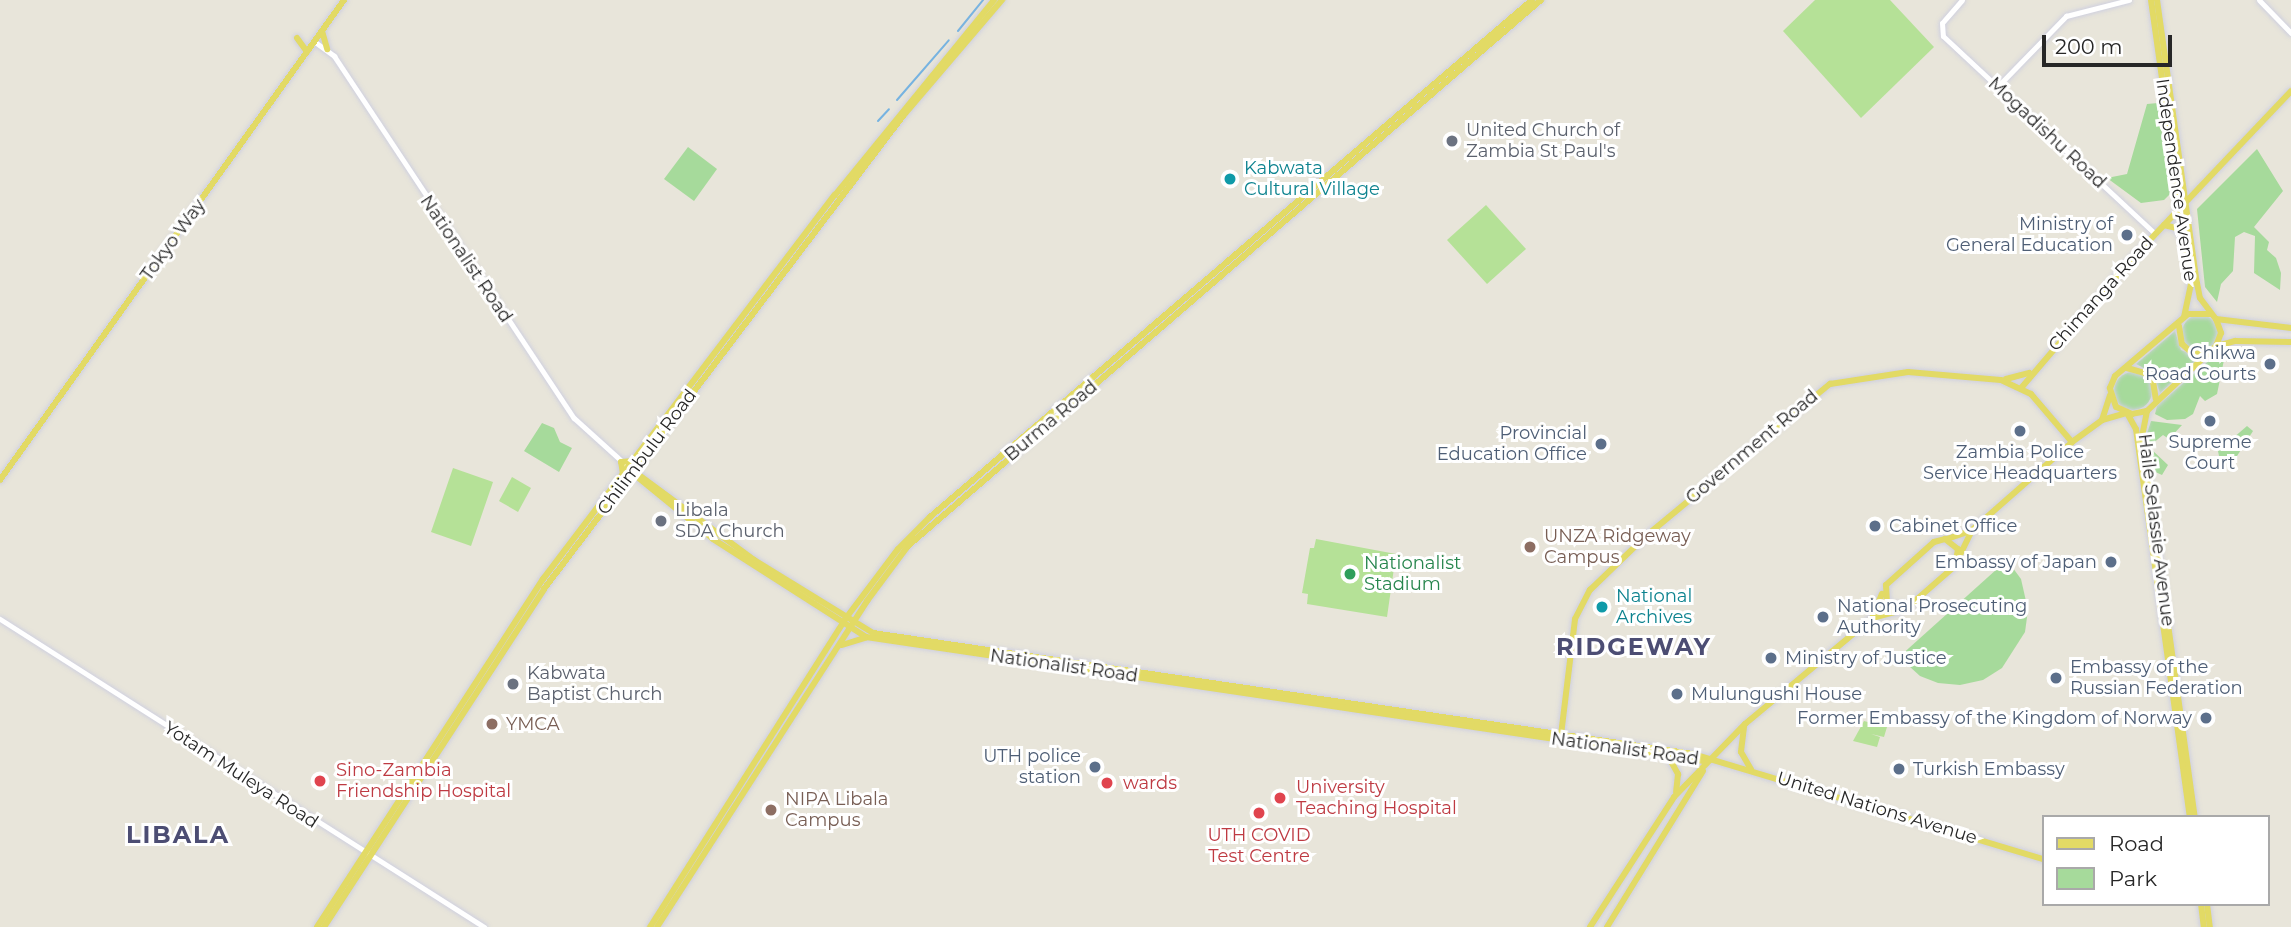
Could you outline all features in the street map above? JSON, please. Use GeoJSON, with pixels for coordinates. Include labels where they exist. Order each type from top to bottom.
{"type":"FeatureCollection","features":[{"type":"Feature","properties":{"kind":"main road","name":"Tokyo Way"},"geometry":{"type":"LineString","coordinates":[[0,480],[344,0]]}},
{"type":"Feature","properties":{"kind":"main road","name":"Chilimbulu Road"},"geometry":{"type":"LineString","coordinates":[[631,470],[835,195],[994,0]]}},
{"type":"Feature","properties":{"kind":"main road","name":"Chilimbulu Road"},"geometry":{"type":"LineString","coordinates":[[324,927],[543,579],[631,470],[903,116],[1002,0]]}},
{"type":"Feature","properties":{"kind":"main road","name":"Burma Road"},"geometry":{"type":"LineString","coordinates":[[650,927],[844,621],[887,563],[930,517],[1532,0]]}},
{"type":"Feature","properties":{"kind":"main road","name":"Burma Road"},"geometry":{"type":"LineString","coordinates":[[657,927],[863,608],[908,546],[1541,0]]}},
{"type":"Feature","properties":{"kind":"main road","name":"Independence Avenue"},"geometry":{"type":"LineString","coordinates":[[2151,0],[2200,298],[2214,317]]}},
{"type":"Feature","properties":{"kind":"main road","name":"Independence Avenue"},"geometry":{"type":"LineString","coordinates":[[2157,0],[2182,178],[2185,241],[2191,284],[2182,321]]}},
{"type":"Feature","properties":{"kind":"main road"},"geometry":{"type":"LineString","coordinates":[[297,38],[311,47],[327,50],[322,32]]}},
{"type":"Feature","properties":{"kind":"main road","name":"Chimanga Road"},"geometry":{"type":"LineString","coordinates":[[2022,387],[2032,372],[2155,234],[2291,91]]}},
{"type":"Feature","properties":{"kind":"main road"},"geometry":{"type":"LineString","coordinates":[[2182,178],[2191,187],[2202,186]]}},
{"type":"Feature","properties":{"kind":"main road"},"geometry":{"type":"LineString","coordinates":[[2164,225],[2176,228],[2185,241]]}},
{"type":"Feature","properties":{"kind":"main road"},"geometry":{"type":"LineString","coordinates":[[2102,420],[2112,382],[2194,312],[2291,328]]}},
{"type":"Feature","properties":{"kind":"main road"},"geometry":{"type":"LineString","coordinates":[[2214,317],[2221,332],[2216,346]]}},
{"type":"Feature","properties":{"kind":"main road"},"geometry":{"type":"LineString","coordinates":[[2182,321],[2179,338],[2186,350],[2206,354]]}},
{"type":"Feature","properties":{"kind":"main road"},"geometry":{"type":"LineString","coordinates":[[1872,618],[1891,579],[1934,542],[1972,530],[2102,420],[2147,411],[2216,346],[2235,341],[2291,342]]}},
{"type":"Feature","properties":{"kind":"main road"},"geometry":{"type":"LineString","coordinates":[[2126,369],[2143,369],[2152,376],[2158,391],[2155,401]]}},
{"type":"Feature","properties":{"kind":"main road","name":"Government Road"},"geometry":{"type":"LineString","coordinates":[[1561,736],[1575,619],[1590,590],[1800,404],[1830,384],[1854,378],[1908,372],[2001,380],[2022,387],[2072,443]]}},
{"type":"Feature","properties":{"kind":"main road"},"geometry":{"type":"LineString","coordinates":[[2001,380],[2032,372]]}},
{"type":"Feature","properties":{"kind":"main road"},"geometry":{"type":"LineString","coordinates":[[2110,395],[2127,413]]}},
{"type":"Feature","properties":{"kind":"main road","name":"Haile Selassie Avenue"},"geometry":{"type":"LineString","coordinates":[[2147,411],[2142,437],[2192,815]]}},
{"type":"Feature","properties":{"kind":"main road","name":"Haile Selassie Avenue"},"geometry":{"type":"LineString","coordinates":[[2127,413],[2137,438],[2192,815]]}},
{"type":"Feature","properties":{"kind":"main road"},"geometry":{"type":"LineString","coordinates":[[621,462],[631,470]]}},
{"type":"Feature","properties":{"kind":"main road"},"geometry":{"type":"LineString","coordinates":[[621,462],[644,480]]}},
{"type":"Feature","properties":{"kind":"main road","name":"Nationalist Road"},"geometry":{"type":"LineString","coordinates":[[631,470],[742,551],[844,621],[871,635],[1710,760]]}},
{"type":"Feature","properties":{"kind":"main road"},"geometry":{"type":"LineString","coordinates":[[1593,926],[1674,797],[1745,724],[1872,618],[1901,610],[1958,559],[1972,530]]}},
{"type":"Feature","properties":{"kind":"main road"},"geometry":{"type":"LineString","coordinates":[[1945,539],[1956,546],[1958,559]]}},
{"type":"Feature","properties":{"kind":"main road"},"geometry":{"type":"LineString","coordinates":[[1883,592],[1887,604],[1901,610]]}},
{"type":"Feature","properties":{"kind":"main road"},"geometry":{"type":"LineString","coordinates":[[836,650],[852,640],[871,635],[862,622],[863,608]]}},
{"type":"Feature","properties":{"kind":"main road"},"geometry":{"type":"LineString","coordinates":[[834,638],[833,613],[853,609]]}},
{"type":"Feature","properties":{"kind":"main road"},"geometry":{"type":"LineString","coordinates":[[1745,724],[1741,752],[1752,770]]}},
{"type":"Feature","properties":{"kind":"main road","name":"Nationalist Road"},"geometry":{"type":"LineString","coordinates":[[1561,736],[1668,756],[1710,760]]}},
{"type":"Feature","properties":{"kind":"main road"},"geometry":{"type":"LineString","coordinates":[[1668,756],[1678,774],[1674,797]]}},
{"type":"Feature","properties":{"kind":"main road"},"geometry":{"type":"LineString","coordinates":[[1607,927],[1710,760]]}},
{"type":"Feature","properties":{"kind":"main road","name":"United Nations Avenue"},"geometry":{"type":"LineString","coordinates":[[1710,760],[1752,770],[2042,858]]}},
{"type":"Feature","properties":{"kind":"main road","name":"Chilimbulu Road"},"geometry":{"type":"LineString","coordinates":[[317,927],[368,854]]}},
{"type":"Feature","properties":{"kind":"main road"},"geometry":{"type":"LineString","coordinates":[[2204,906],[2207,927]]}},
{"type":"Feature","properties":{"kind":"street","name":"Mogadishu Road"},"geometry":{"type":"LineString","coordinates":[[1962,0],[1940,30],[2155,234]]}},
{"type":"Feature","properties":{"kind":"street"},"geometry":{"type":"LineString","coordinates":[[1998,86],[2066,16],[2129,0]]}},
{"type":"Feature","properties":{"kind":"street"},"geometry":{"type":"LineString","coordinates":[[2259,0],[2291,33]]}},
{"type":"Feature","properties":{"kind":"street","name":"Nationalist Road"},"geometry":{"type":"LineString","coordinates":[[327,50],[574,418],[621,462]]}},
{"type":"Feature","properties":{"kind":"street","name":"Yotam Muleya Road"},"geometry":{"type":"LineString","coordinates":[[0,620],[484,927]]}},
{"type":"Feature","properties":{"kind":"green space"},"geometry":{"type":"Polygon","coordinates":[[[1815,0],[1890,0],[1934,47],[1861,118],[1783,31],[1815,0]]]}},
{"type":"Feature","properties":{"kind":"green space"},"geometry":{"type":"Polygon","coordinates":[[[2158,103],[2170,194],[2164,200],[2141,203],[2107,178],[2127,174],[2147,104],[2158,103]]]}},
{"type":"Feature","properties":{"kind":"green space"},"geometry":{"type":"Polygon","coordinates":[[[688,147],[717,169],[694,201],[664,179],[688,147]]]}},
{"type":"Feature","properties":{"kind":"green space"},"geometry":{"type":"Polygon","coordinates":[[[2257,149],[2283,191],[2254,227],[2269,242],[2267,250],[2276,258],[2281,273],[2280,290],[2254,273],[2255,236],[2244,232],[2235,237],[2233,271],[2221,284],[2217,302],[2205,287],[2197,209],[2257,149]]]}},
{"type":"Feature","properties":{"kind":"green space"},"geometry":{"type":"Polygon","coordinates":[[[1486,205],[1526,249],[1487,284],[1447,240],[1486,205]]]}},
{"type":"Feature","properties":{"kind":"green space"},"geometry":{"type":"Polygon","coordinates":[[[2200,315],[2213,320],[2218,333],[2213,346],[2200,351],[2187,346],[2182,333],[2187,320],[2200,315]]]}},
{"type":"Feature","properties":{"kind":"green space"},"geometry":{"type":"Polygon","coordinates":[[[2175,331],[2181,350],[2200,358],[2160,393],[2153,373],[2136,364],[2175,331]]]}},
{"type":"Feature","properties":{"kind":"green space"},"geometry":{"type":"Polygon","coordinates":[[[2213,357],[2224,360],[2217,394],[2205,401],[2200,396],[2193,414],[2185,419],[2167,420],[2155,414],[2157,406],[2213,357]]]}},
{"type":"Feature","properties":{"kind":"green space"},"geometry":{"type":"Polygon","coordinates":[[[2133,372],[2147,377],[2152,391],[2147,405],[2133,410],[2119,405],[2114,391],[2119,377],[2133,372]]]}},
{"type":"Feature","properties":{"kind":"green space"},"geometry":{"type":"Polygon","coordinates":[[[2151,421],[2182,425],[2169,439],[2163,435],[2152,444],[2152,450],[2168,465],[2162,475],[2151,470],[2147,433],[2151,421]]]}},
{"type":"Feature","properties":{"kind":"green space"},"geometry":{"type":"Polygon","coordinates":[[[542,423],[554,428],[560,442],[572,448],[559,472],[524,451],[542,423]]]}},
{"type":"Feature","properties":{"kind":"green space"},"geometry":{"type":"Polygon","coordinates":[[[2247,426],[2253,431],[2237,456],[2219,456],[2218,451],[2247,426]]]}},
{"type":"Feature","properties":{"kind":"green space"},"geometry":{"type":"Polygon","coordinates":[[[453,468],[493,482],[471,546],[431,532],[453,468]]]}},
{"type":"Feature","properties":{"kind":"green space"},"geometry":{"type":"Polygon","coordinates":[[[512,477],[531,488],[518,512],[499,501],[512,477]]]}},
{"type":"Feature","properties":{"kind":"green space","name":"Nationalist Stadium"},"geometry":{"type":"Polygon","coordinates":[[[1316,539],[1396,554],[1387,617],[1307,604],[1308,594],[1302,593],[1310,548],[1314,548],[1316,539]]]}},
{"type":"Feature","properties":{"kind":"green space"},"geometry":{"type":"Polygon","coordinates":[[[2007,560],[2021,579],[2028,610],[2025,632],[2002,668],[1983,680],[1960,685],[1938,683],[1920,676],[1899,657],[2007,560]]]}},
{"type":"Feature","properties":{"kind":"green space"},"geometry":{"type":"Polygon","coordinates":[[[1864,721],[1887,727],[1884,737],[1871,734],[1880,737],[1877,747],[1853,741],[1864,721]]]}},
{"type":"Feature","properties":{"kind":"waterway"},"geometry":{"type":"LineString","coordinates":[[958,31],[983,0]]}},
{"type":"Feature","properties":{"kind":"waterway"},"geometry":{"type":"LineString","coordinates":[[897,100],[949,40]]}},
{"type":"Feature","properties":{"kind":"waterway"},"geometry":{"type":"LineString","coordinates":[[878,121],[889,109]]}},
{"type":"Feature","properties":{"kind":"place","name":"United Church of Zambia St Paul's"},"geometry":{"type":"Point","coordinates":[1452,141]}},
{"type":"Feature","properties":{"kind":"place","name":"Kabwata Cultural Village"},"geometry":{"type":"Point","coordinates":[1230,179]}},
{"type":"Feature","properties":{"kind":"place","name":"Ministry of General Education"},"geometry":{"type":"Point","coordinates":[2127,235]}},
{"type":"Feature","properties":{"kind":"place","name":"Chikwa Road Courts"},"geometry":{"type":"Point","coordinates":[2270,364]}},
{"type":"Feature","properties":{"kind":"place","name":"Supreme Court"},"geometry":{"type":"Point","coordinates":[2210,421]}},
{"type":"Feature","properties":{"kind":"place","name":"Zambia Police Service Headquarters"},"geometry":{"type":"Point","coordinates":[2020,431]}},
{"type":"Feature","properties":{"kind":"place","name":"Provincial Education Office"},"geometry":{"type":"Point","coordinates":[1601,444]}},
{"type":"Feature","properties":{"kind":"place","name":"Libala SDA Church"},"geometry":{"type":"Point","coordinates":[661,521]}},
{"type":"Feature","properties":{"kind":"place","name":"Cabinet Office"},"geometry":{"type":"Point","coordinates":[1875,526]}},
{"type":"Feature","properties":{"kind":"place","name":"UNZA Ridgeway Campus"},"geometry":{"type":"Point","coordinates":[1530,547]}},
{"type":"Feature","properties":{"kind":"place","name":"Embassy of Japan"},"geometry":{"type":"Point","coordinates":[2111,562]}},
{"type":"Feature","properties":{"kind":"place","name":"Nationalist Stadium"},"geometry":{"type":"Point","coordinates":[1350,574]}},
{"type":"Feature","properties":{"kind":"place","name":"National Archives"},"geometry":{"type":"Point","coordinates":[1602,607]}},
{"type":"Feature","properties":{"kind":"place","name":"National Prosecuting Authority"},"geometry":{"type":"Point","coordinates":[1823,617]}},
{"type":"Feature","properties":{"kind":"place","name":"Ministry of Justice"},"geometry":{"type":"Point","coordinates":[1771,658]}},
{"type":"Feature","properties":{"kind":"place","name":"Embassy of the Russian Federation"},"geometry":{"type":"Point","coordinates":[2056,678]}},
{"type":"Feature","properties":{"kind":"place","name":"Kabwata Baptist Church"},"geometry":{"type":"Point","coordinates":[513,684]}},
{"type":"Feature","properties":{"kind":"place","name":"Mulungushi House"},"geometry":{"type":"Point","coordinates":[1677,694]}},
{"type":"Feature","properties":{"kind":"place","name":"Former Embassy of the Kingdom of Norway"},"geometry":{"type":"Point","coordinates":[2206,718]}},
{"type":"Feature","properties":{"kind":"place","name":"YMCA"},"geometry":{"type":"Point","coordinates":[492,724]}},
{"type":"Feature","properties":{"kind":"place","name":"UTH police station"},"geometry":{"type":"Point","coordinates":[1095,767]}},
{"type":"Feature","properties":{"kind":"place","name":"Turkish Embassy"},"geometry":{"type":"Point","coordinates":[1899,769]}},
{"type":"Feature","properties":{"kind":"place","name":"Sino-Zambia Friendship Hospital"},"geometry":{"type":"Point","coordinates":[320,781]}},
{"type":"Feature","properties":{"kind":"place","name":"wards"},"geometry":{"type":"Point","coordinates":[1107,783]}},
{"type":"Feature","properties":{"kind":"place","name":"University Teaching Hospital"},"geometry":{"type":"Point","coordinates":[1280,798]}},
{"type":"Feature","properties":{"kind":"place","name":"NIPA Libala Campus"},"geometry":{"type":"Point","coordinates":[771,810]}},
{"type":"Feature","properties":{"kind":"place","name":"UTH COVID Test Centre"},"geometry":{"type":"Point","coordinates":[1259,813]}},
{"type":"Feature","properties":{"kind":"district","name":"RIDGEWAY"},"geometry":{"type":"Point","coordinates":[1634,647]}},
{"type":"Feature","properties":{"kind":"district","name":"LIBALA"},"geometry":{"type":"Point","coordinates":[178,835]}}]}
